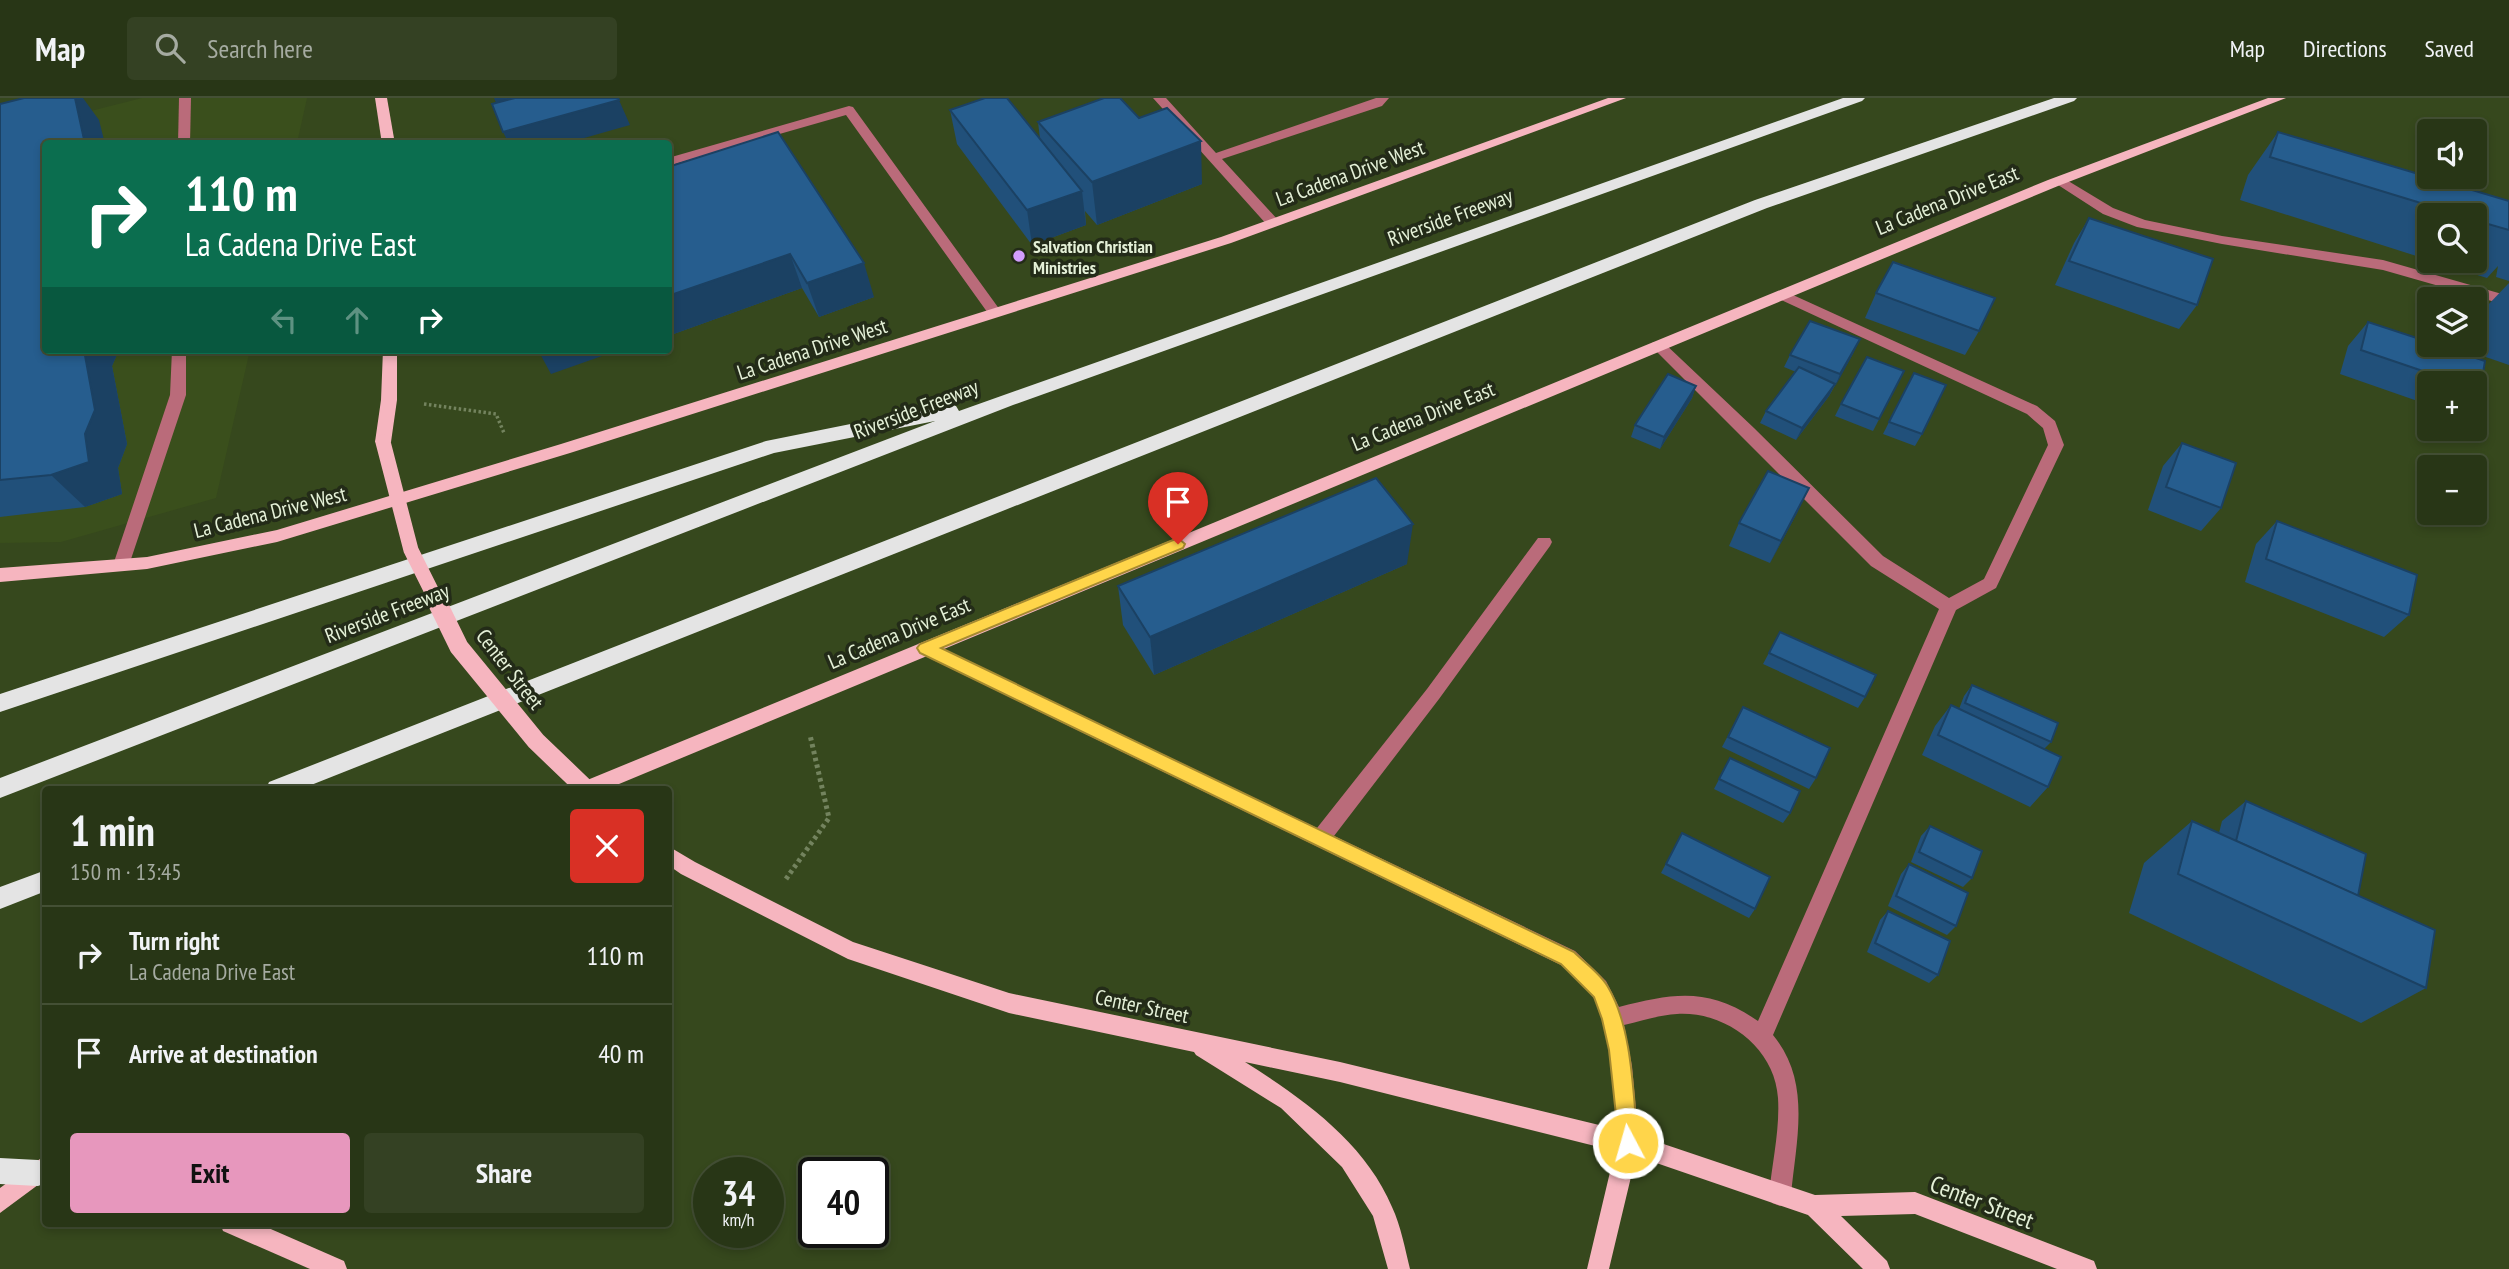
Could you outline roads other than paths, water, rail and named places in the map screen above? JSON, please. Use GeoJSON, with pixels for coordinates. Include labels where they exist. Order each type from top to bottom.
{"type":"FeatureCollection","features":[{"type":"Feature","properties":{"kind":"highway","name":"Riverside Freeway"},"geometry":{"type":"LineString","coordinates":[[0,788],[1007,400],[1857,98]]}},
{"type":"Feature","properties":{"kind":"highway"},"geometry":{"type":"LineString","coordinates":[[285,786],[1748,209],[2069,98]]}},
{"type":"Feature","properties":{"kind":"highway"},"geometry":{"type":"LineString","coordinates":[[0,703],[773,446],[1007,400]]}},
{"type":"Feature","properties":{"kind":"highway"},"geometry":{"type":"LineString","coordinates":[[0,898],[42,882]]}},
{"type":"Feature","properties":{"kind":"highway"},"geometry":{"type":"LineString","coordinates":[[0,1171],[42,1170]]}},
{"type":"Feature","properties":{"kind":"main road"},"geometry":{"type":"LineString","coordinates":[[381,98],[388,140]]}},
{"type":"Feature","properties":{"kind":"main road","name":"La Cadena Drive West"},"geometry":{"type":"LineString","coordinates":[[0,575],[147,563],[277,536],[565,449],[1273,223],[1620,98]]}},
{"type":"Feature","properties":{"kind":"main road","name":"La Cadena Drive East"},"geometry":{"type":"LineString","coordinates":[[594,786],[2060,180],[2280,98]]}},
{"type":"Feature","properties":{"kind":"main road","name":"Center Street"},"geometry":{"type":"LineString","coordinates":[[390,354],[389,400],[383,442],[411,550],[459,647],[536,741],[584,786]]}},
{"type":"Feature","properties":{"kind":"main road","name":"Center Street"},"geometry":{"type":"LineString","coordinates":[[672,857],[688,869],[848,950],[1010,1003],[1340,1072],[1628,1143],[1815,1206],[1915,1203],[2086,1269]]}},
{"type":"Feature","properties":{"kind":"main road"},"geometry":{"type":"LineString","coordinates":[[1191,1041],[1288,1101],[1350,1159],[1383,1211],[1399,1269]]}},
{"type":"Feature","properties":{"kind":"main road"},"geometry":{"type":"LineString","coordinates":[[1598,1269],[1628,1143]]}},
{"type":"Feature","properties":{"kind":"main road"},"geometry":{"type":"LineString","coordinates":[[0,1202],[42,1171]]}},
{"type":"Feature","properties":{"kind":"main road","name":"Center Street"},"geometry":{"type":"LineString","coordinates":[[1815,1206],[1879,1269]]}},
{"type":"Feature","properties":{"kind":"main road"},"geometry":{"type":"LineString","coordinates":[[247,1227],[271,1233],[337,1269]]}},
{"type":"Feature","properties":{"kind":"street"},"geometry":{"type":"LineString","coordinates":[[184,140],[185,98]]}},
{"type":"Feature","properties":{"kind":"street"},"geometry":{"type":"LineString","coordinates":[[1159,98],[1273,223]]}},
{"type":"Feature","properties":{"kind":"street"},"geometry":{"type":"LineString","coordinates":[[1213,158],[1378,103],[1382,98]]}},
{"type":"Feature","properties":{"kind":"street"},"geometry":{"type":"LineString","coordinates":[[672,161],[849,110],[995,313]]}},
{"type":"Feature","properties":{"kind":"street"},"geometry":{"type":"LineString","coordinates":[[2060,180],[2108,211],[2142,224],[2222,240],[2383,265],[2509,301]]}},
{"type":"Feature","properties":{"kind":"street"},"geometry":{"type":"LineString","coordinates":[[1762,1037],[1949,606],[1990,583],[2056,445],[2050,425],[2032,410],[1782,295]]}},
{"type":"Feature","properties":{"kind":"street"},"geometry":{"type":"LineString","coordinates":[[1658,346],[1749,432],[1877,561],[1949,606]]}},
{"type":"Feature","properties":{"kind":"street"},"geometry":{"type":"LineString","coordinates":[[121,565],[178,395],[179,354]]}},
{"type":"Feature","properties":{"kind":"street"},"geometry":{"type":"LineString","coordinates":[[1320,839],[1433,694],[1544,542]]}},
{"type":"Feature","properties":{"kind":"street"},"geometry":{"type":"LineString","coordinates":[[925,648],[1517,931],[1568,958],[1601,992],[1611,1019],[1618,1050],[1628,1143]]}},
{"type":"Feature","properties":{"kind":"street"},"geometry":{"type":"LineString","coordinates":[[1611,1019],[1678,1004],[1709,1006],[1735,1018],[1762,1037],[1780,1062],[1789,1096],[1780,1195]]}},
{"type":"Feature","properties":{"kind":"place","name":"Salvation Christian Ministries"},"geometry":{"type":"Point","coordinates":[1019,256]}}]}
